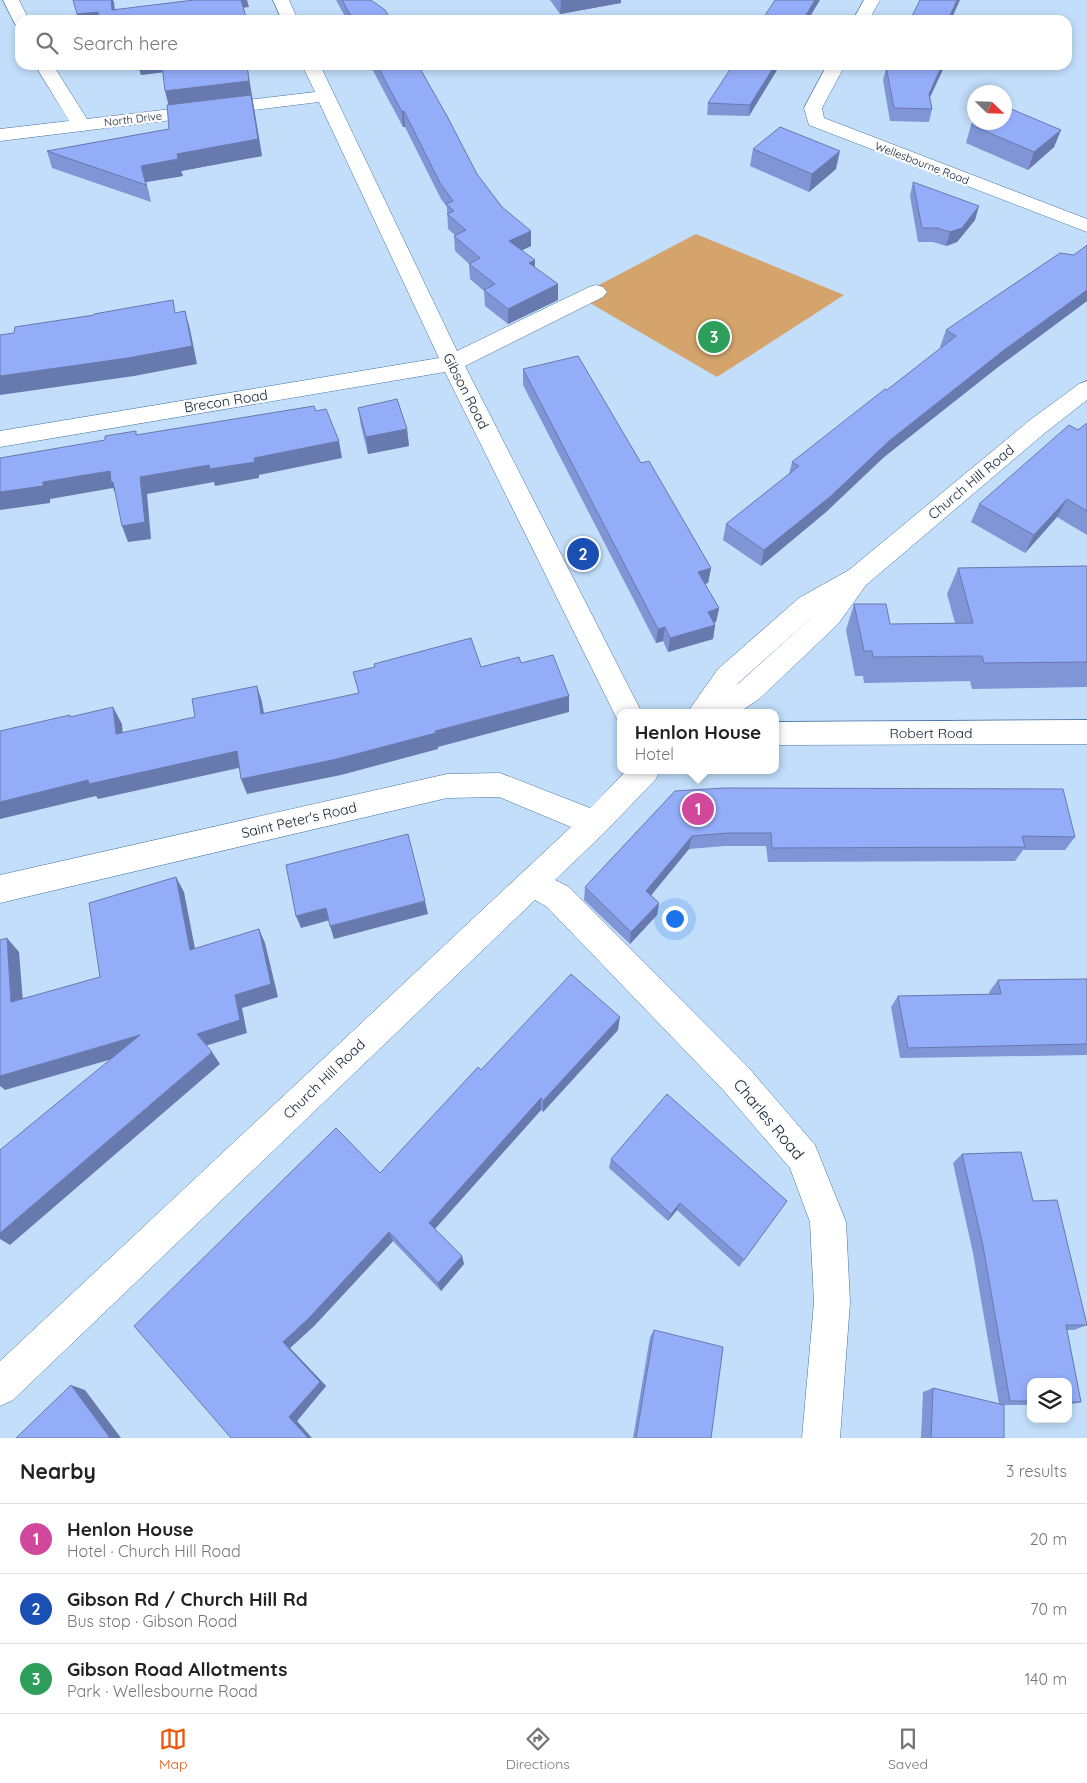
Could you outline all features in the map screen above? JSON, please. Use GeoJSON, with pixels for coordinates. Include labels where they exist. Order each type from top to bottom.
{"type":"FeatureCollection","features":[{"type":"Feature","properties":{"kind":"street"},"geometry":{"type":"LineString","coordinates":[[11,0],[18,15]]}},
{"type":"Feature","properties":{"kind":"street"},"geometry":{"type":"LineString","coordinates":[[281,0],[288,15]]}},
{"type":"Feature","properties":{"kind":"street"},"geometry":{"type":"LineString","coordinates":[[864,15],[872,0]]}},
{"type":"Feature","properties":{"kind":"street"},"geometry":{"type":"LineString","coordinates":[[47,70],[81,125]]}},
{"type":"Feature","properties":{"kind":"street","name":"Gibson Road"},"geometry":{"type":"LineString","coordinates":[[313,70],[452,363],[626,709]]}},
{"type":"Feature","properties":{"kind":"street","name":"Wellesbourne Road"},"geometry":{"type":"LineString","coordinates":[[833,70],[813,108],[816,121],[1087,226]]}},
{"type":"Feature","properties":{"kind":"street","name":"North Drive"},"geometry":{"type":"LineString","coordinates":[[0,135],[325,96]]}},
{"type":"Feature","properties":{"kind":"street","name":"Brecon Road"},"geometry":{"type":"LineString","coordinates":[[0,439],[452,363],[596,292]]}},
{"type":"Feature","properties":{"kind":"street","name":"Church Hill Road"},"geometry":{"type":"LineString","coordinates":[[704,709],[727,677],[808,605],[858,577],[1038,426],[1087,389]]}},
{"type":"Feature","properties":{"kind":"street","name":"Church Hill Road"},"geometry":{"type":"LineString","coordinates":[[722,709],[748,691],[829,617],[858,577]]}},
{"type":"Feature","properties":{"kind":"street","name":"Robert Road"},"geometry":{"type":"LineString","coordinates":[[779,734],[1084,740]]}},
{"type":"Feature","properties":{"kind":"street","name":"Church Hill Road"},"geometry":{"type":"LineString","coordinates":[[0,1387],[531,882],[596,823],[642,774]]}},
{"type":"Feature","properties":{"kind":"street","name":"Saint Peter's Road"},"geometry":{"type":"LineString","coordinates":[[0,889],[447,786],[500,785],[596,823]]}},
{"type":"Feature","properties":{"kind":"street","name":"Charles Road"},"geometry":{"type":"LineString","coordinates":[[531,882],[558,897],[639,978],[736,1079],[803,1157],[828,1222],[832,1302],[821,1438]]}},
{"type":"Feature","properties":{"kind":"shaded area"},"geometry":{"type":"Polygon","coordinates":[[[696,234],[844,295],[717,377],[578,296],[696,234]]]}},
{"type":"Feature","properties":{"kind":"building"},"geometry":{"type":"Polygon","coordinates":[[[73,0],[111,0],[112,10],[194,0],[241,0],[246,15],[98,15],[98,12],[77,14],[73,0]]]}},
{"type":"Feature","properties":{"kind":"building"},"geometry":{"type":"Polygon","coordinates":[[[342,0],[371,0],[385,10],[388,15],[350,15],[342,0]]]}},
{"type":"Feature","properties":{"kind":"building"},"geometry":{"type":"Polygon","coordinates":[[[775,0],[815,0],[806,15],[765,15],[775,0]]]}},
{"type":"Feature","properties":{"kind":"building"},"geometry":{"type":"Polygon","coordinates":[[[920,0],[957,0],[950,15],[912,15],[920,0]]]}},
{"type":"Feature","properties":{"kind":"building"},"geometry":{"type":"Polygon","coordinates":[[[163,70],[248,70],[249,81],[165,91],[163,70]]]}},
{"type":"Feature","properties":{"kind":"building"},"geometry":{"type":"Polygon","coordinates":[[[380,70],[421,70],[477,174],[502,207],[531,231],[509,241],[535,260],[529,263],[558,284],[508,309],[484,290],[495,284],[469,264],[480,258],[454,236],[466,230],[447,214],[454,211],[446,204],[453,201],[440,183],[404,111],[402,112],[380,70]]]}},
{"type":"Feature","properties":{"kind":"building"},"geometry":{"type":"Polygon","coordinates":[[[730,70],[772,70],[750,105],[708,103],[730,70]]]}},
{"type":"Feature","properties":{"kind":"building"},"geometry":{"type":"Polygon","coordinates":[[[887,70],[940,70],[929,94],[932,109],[894,108],[887,70]]]}},
{"type":"Feature","properties":{"kind":"building"},"geometry":{"type":"Polygon","coordinates":[[[251,95],[258,139],[177,154],[178,159],[141,166],[146,185],[47,151],[169,129],[167,105],[251,95]]]}},
{"type":"Feature","properties":{"kind":"building"},"geometry":{"type":"Polygon","coordinates":[[[1012,109],[1061,130],[1034,152],[983,130],[1012,130],[1012,109]]]}},
{"type":"Feature","properties":{"kind":"building"},"geometry":{"type":"Polygon","coordinates":[[[780,127],[840,151],[812,174],[753,149],[780,127]]]}},
{"type":"Feature","properties":{"kind":"building"},"geometry":{"type":"Polygon","coordinates":[[[913,182],[979,206],[962,228],[950,232],[937,228],[922,228],[913,182]]]}},
{"type":"Feature","properties":{"kind":"building"},"geometry":{"type":"Polygon","coordinates":[[[1087,245],[1087,290],[1004,350],[889,441],[831,496],[764,550],[726,524],[799,466],[792,462],[956,336],[946,330],[1060,253],[1074,255],[1087,245]]]}},
{"type":"Feature","properties":{"kind":"building"},"geometry":{"type":"Polygon","coordinates":[[[173,300],[175,313],[185,311],[192,346],[128,358],[0,376],[0,335],[14,333],[15,327],[173,300]]]}},
{"type":"Feature","properties":{"kind":"building"},"geometry":{"type":"Polygon","coordinates":[[[578,356],[641,463],[649,461],[711,568],[698,572],[719,608],[708,612],[715,625],[670,638],[665,627],[658,629],[523,369],[578,356]]]}},
{"type":"Feature","properties":{"kind":"building"},"geometry":{"type":"Polygon","coordinates":[[[397,399],[407,429],[366,437],[358,408],[397,399]]]}},
{"type":"Feature","properties":{"kind":"building"},"geometry":{"type":"Polygon","coordinates":[[[314,406],[316,411],[326,409],[339,441],[254,458],[255,462],[210,469],[209,465],[140,477],[145,522],[122,526],[110,471],[43,482],[43,486],[0,492],[0,458],[105,440],[105,436],[136,431],[136,435],[314,406]]]}},
{"type":"Feature","properties":{"kind":"building"},"geometry":{"type":"Polygon","coordinates":[[[1087,423],[1087,511],[1067,499],[1034,535],[979,504],[1069,425],[1078,430],[1087,423]]]}},
{"type":"Feature","properties":{"kind":"building"},"geometry":{"type":"Polygon","coordinates":[[[1087,566],[1087,662],[984,663],[982,656],[873,657],[872,651],[864,651],[854,604],[886,604],[890,624],[973,623],[958,568],[1087,566]]]}},
{"type":"Feature","properties":{"kind":"building"},"geometry":{"type":"Polygon","coordinates":[[[471,638],[481,667],[519,657],[521,663],[553,655],[569,696],[337,759],[241,779],[237,751],[89,784],[88,780],[0,802],[0,731],[113,707],[116,734],[195,717],[192,699],[257,686],[261,714],[359,693],[353,672],[375,667],[374,664],[471,638]]]}},
{"type":"Feature","properties":{"kind":"building"},"geometry":{"type":"Polygon","coordinates":[[[724,788],[1063,789],[1075,837],[1022,836],[1025,847],[772,848],[771,833],[728,833],[692,836],[646,891],[659,903],[631,932],[585,887],[675,791],[724,788]]]}},
{"type":"Feature","properties":{"kind":"building"},"geometry":{"type":"Polygon","coordinates":[[[408,834],[425,901],[330,926],[326,908],[296,916],[286,865],[408,834]]]}},
{"type":"Feature","properties":{"kind":"building"},"geometry":{"type":"Polygon","coordinates":[[[176,877],[190,950],[259,929],[271,984],[235,995],[240,1020],[197,1034],[212,1052],[0,1233],[0,1150],[140,1035],[0,1076],[0,940],[7,938],[11,1002],[100,977],[89,903],[176,877]]]}},
{"type":"Feature","properties":{"kind":"building"},"geometry":{"type":"Polygon","coordinates":[[[571,974],[620,1017],[543,1101],[541,1098],[429,1223],[462,1256],[438,1283],[389,1232],[308,1319],[283,1342],[320,1382],[289,1417],[308,1438],[231,1438],[134,1326],[336,1128],[380,1173],[478,1067],[481,1070],[571,974]]]}},
{"type":"Feature","properties":{"kind":"building"},"geometry":{"type":"Polygon","coordinates":[[[1087,979],[1087,1044],[908,1048],[898,996],[1001,994],[998,980],[1087,979]]]}},
{"type":"Feature","properties":{"kind":"building"},"geometry":{"type":"Polygon","coordinates":[[[667,1094],[787,1201],[744,1260],[680,1203],[671,1214],[611,1159],[667,1094]]]}},
{"type":"Feature","properties":{"kind":"building"},"geometry":{"type":"Polygon","coordinates":[[[1021,1152],[1033,1201],[1057,1200],[1087,1325],[1066,1325],[1081,1402],[1072,1402],[1072,1378],[1027,1378],[1027,1401],[1010,1401],[983,1246],[962,1154],[1021,1152]]]}},
{"type":"Feature","properties":{"kind":"building"},"geometry":{"type":"Polygon","coordinates":[[[654,1330],[723,1347],[711,1438],[636,1438],[654,1330]]]}},
{"type":"Feature","properties":{"kind":"building"},"geometry":{"type":"Polygon","coordinates":[[[71,1385],[110,1438],[16,1438],[71,1385]]]}},
{"type":"Feature","properties":{"kind":"building"},"geometry":{"type":"Polygon","coordinates":[[[933,1388],[1004,1405],[1004,1438],[931,1438],[933,1388]]]}},
{"type":"Feature","properties":{"kind":"place","name":"Gibson Road Allotments"},"geometry":{"type":"Point","coordinates":[714,337]}},
{"type":"Feature","properties":{"kind":"place","name":"Gibson Rd / Church Hill Rd"},"geometry":{"type":"Point","coordinates":[583,554]}},
{"type":"Feature","properties":{"kind":"place","name":"Henlon House"},"geometry":{"type":"Point","coordinates":[698,809]}}]}
